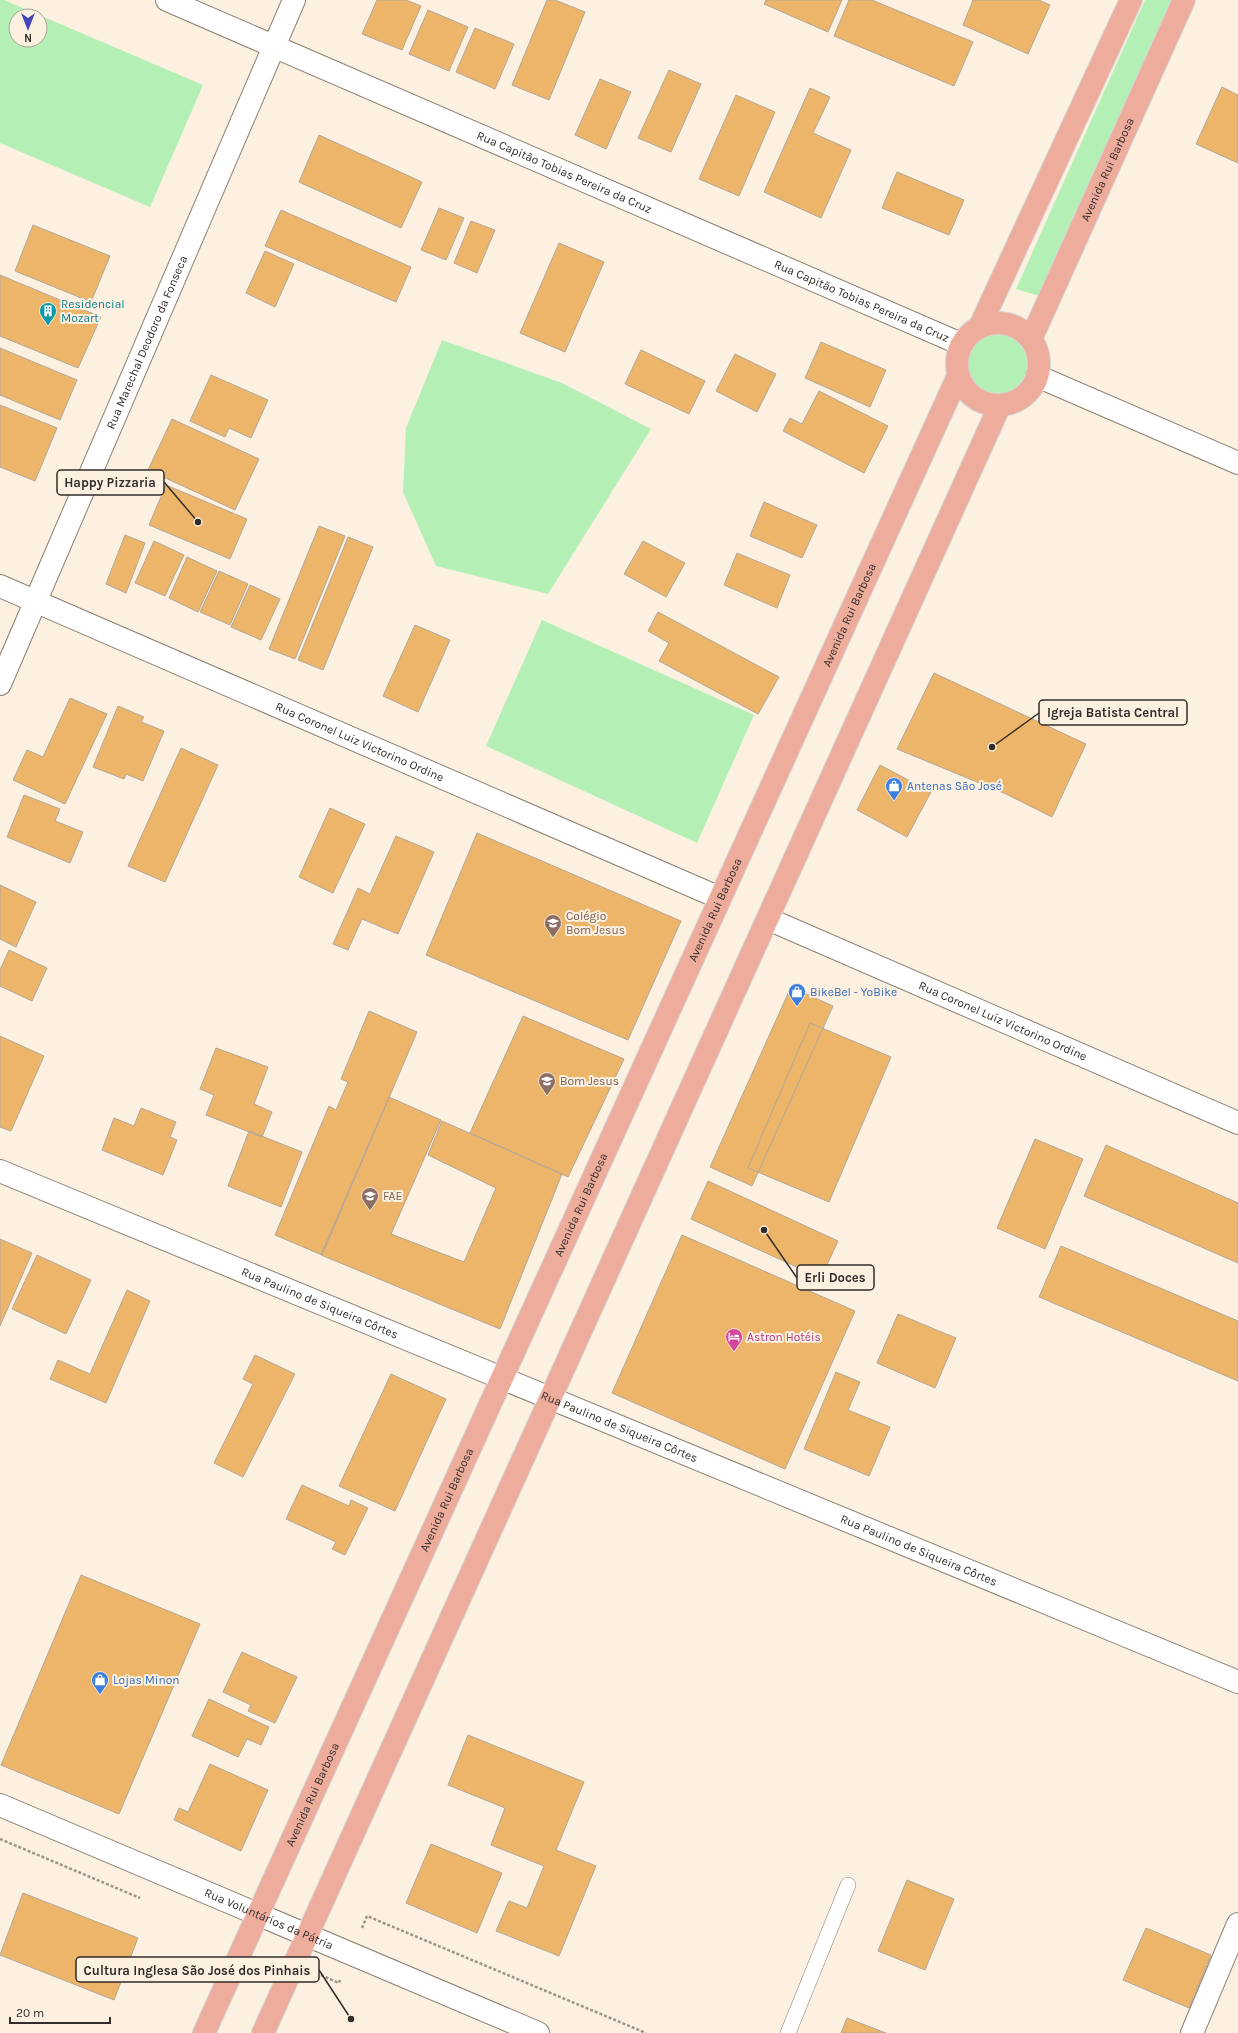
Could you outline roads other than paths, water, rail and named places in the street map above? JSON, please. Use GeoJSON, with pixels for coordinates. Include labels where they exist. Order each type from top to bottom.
{"type":"FeatureCollection","features":[{"type":"Feature","properties":{"kind":"main road"},"geometry":{"type":"LineString","coordinates":[[980,326],[1131,0]]}},
{"type":"Feature","properties":{"kind":"main road","name":"Avenida Rui Barbosa"},"geometry":{"type":"LineString","coordinates":[[1031,339],[1184,0]]}},
{"type":"Feature","properties":{"kind":"main road"},"geometry":{"type":"LineString","coordinates":[[994,323],[1008,324],[1020,329],[1031,339],[1038,356],[1037,376],[1027,393],[1018,399],[1000,406],[986,403],[974,397],[964,388],[958,376],[956,365],[957,354],[961,344],[972,330],[980,326],[994,323]]}},
{"type":"Feature","properties":{"kind":"main road","name":"Avenida Rui Barbosa"},"geometry":{"type":"LineString","coordinates":[[204,2033],[503,1379],[958,376]]}},
{"type":"Feature","properties":{"kind":"main road"},"geometry":{"type":"LineString","coordinates":[[263,2033],[1000,406]]}},
{"type":"Feature","properties":{"kind":"street","name":"Rua Capitão Tobias Pereira da Cruz"},"geometry":{"type":"LineString","coordinates":[[167,0],[961,344]]}},
{"type":"Feature","properties":{"kind":"street","name":"Rua Marechal Deodoro da Fonseca"},"geometry":{"type":"LineString","coordinates":[[0,684],[294,0]]}},
{"type":"Feature","properties":{"kind":"street"},"geometry":{"type":"LineString","coordinates":[[1037,376],[1238,463]]}},
{"type":"Feature","properties":{"kind":"street","name":"Rua Coronel Luiz Victorino Ordine"},"geometry":{"type":"LineString","coordinates":[[0,586],[720,898]]}},
{"type":"Feature","properties":{"kind":"street","name":"Rua Coronel Luiz Victorino Ordine"},"geometry":{"type":"LineString","coordinates":[[768,919],[1238,1123]]}},
{"type":"Feature","properties":{"kind":"street","name":"Rua Paulino de Siqueira Côrtes"},"geometry":{"type":"LineString","coordinates":[[0,1171],[1238,1682]]}},
{"type":"Feature","properties":{"kind":"street","name":"Rua Voluntários da Pátria"},"geometry":{"type":"LineString","coordinates":[[0,1805],[538,2033]]}},
{"type":"Feature","properties":{"kind":"street"},"geometry":{"type":"LineString","coordinates":[[1192,2033],[1238,1924]]}},
{"type":"Feature","properties":{"kind":"lane"},"geometry":{"type":"LineString","coordinates":[[788,2033],[848,1885]]}},
{"type":"Feature","properties":{"kind":"place","name":"Residencial Mozart"},"geometry":{"type":"Point","coordinates":[48,326]}},
{"type":"Feature","properties":{"kind":"place","name":"Happy Pizzaria"},"geometry":{"type":"Point","coordinates":[198,522]}},
{"type":"Feature","properties":{"kind":"place","name":"Igreja Batista Central"},"geometry":{"type":"Point","coordinates":[992,747]}},
{"type":"Feature","properties":{"kind":"place","name":"Antenas São José"},"geometry":{"type":"Point","coordinates":[894,801]}},
{"type":"Feature","properties":{"kind":"place","name":"Colégio Bom Jesus"},"geometry":{"type":"Point","coordinates":[553,938]}},
{"type":"Feature","properties":{"kind":"place","name":"BikeBel - YoBike"},"geometry":{"type":"Point","coordinates":[797,1007]}},
{"type":"Feature","properties":{"kind":"place","name":"Bom Jesus"},"geometry":{"type":"Point","coordinates":[547,1096]}},
{"type":"Feature","properties":{"kind":"place","name":"FAE"},"geometry":{"type":"Point","coordinates":[370,1211]}},
{"type":"Feature","properties":{"kind":"place","name":"Erli Doces"},"geometry":{"type":"Point","coordinates":[764,1230]}},
{"type":"Feature","properties":{"kind":"place","name":"Astron Hotéis"},"geometry":{"type":"Point","coordinates":[734,1352]}},
{"type":"Feature","properties":{"kind":"place","name":"Lojas Minon"},"geometry":{"type":"Point","coordinates":[100,1695]}},
{"type":"Feature","properties":{"kind":"place","name":"Cultura Inglesa São José dos Pinhais"},"geometry":{"type":"Point","coordinates":[351,2019]}}]}
